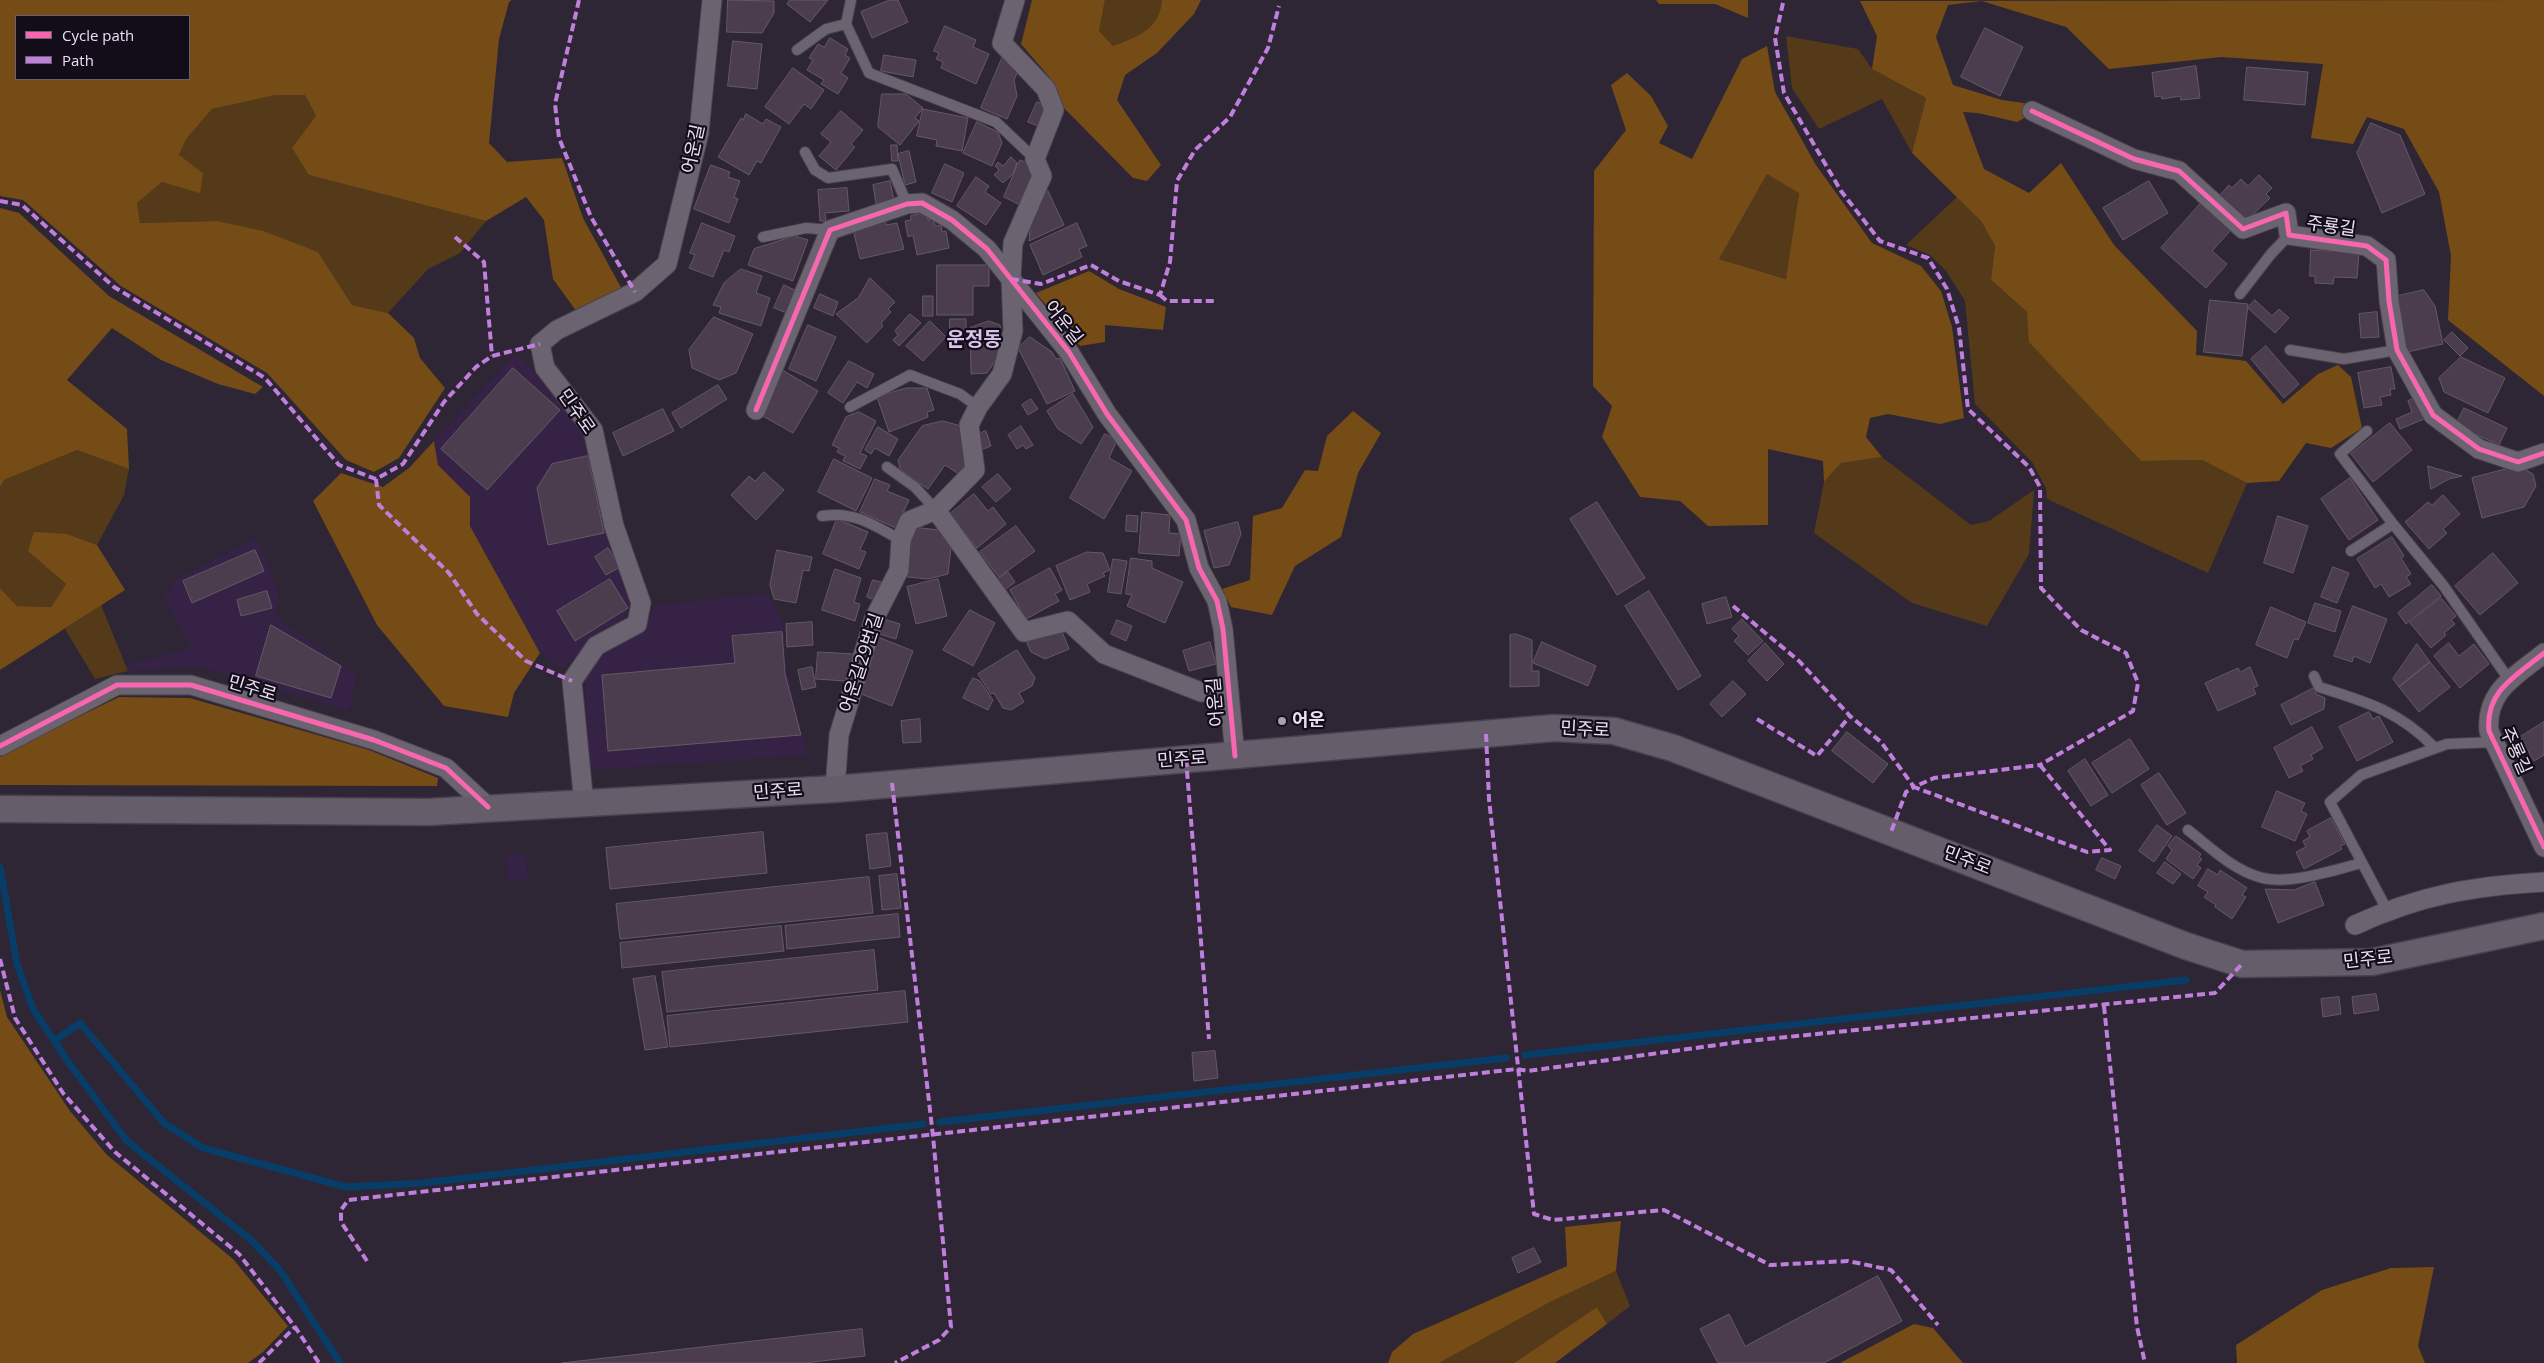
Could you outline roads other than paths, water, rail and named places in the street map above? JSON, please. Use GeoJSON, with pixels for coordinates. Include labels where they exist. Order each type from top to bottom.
{"type":"FeatureCollection","features":[{"type":"Feature","properties":{"kind":"main road","name":"민주로"},"geometry":{"type":"LineString","coordinates":[[0,809],[429,812],[488,807],[584,805],[835,789],[1554,728],[1614,731],[1673,748],[2186,946],[2242,964],[2372,962],[2544,926]]}},
{"type":"Feature","properties":{"kind":"street","name":"어운길"},"geometry":{"type":"LineString","coordinates":[[540,344],[557,330],[635,292],[668,264],[699,133],[712,0]]}},
{"type":"Feature","properties":{"kind":"street"},"geometry":{"type":"LineString","coordinates":[[1011,279],[1013,243],[1042,176],[1035,160],[1054,110],[1046,89],[1002,43],[1015,0]]}},
{"type":"Feature","properties":{"kind":"street","name":"주룡길"},"geometry":{"type":"LineString","coordinates":[[2032,111],[2134,159],[2179,172],[2243,229],[2286,214],[2289,235],[2367,246],[2386,260],[2388,301],[2397,350],[2433,415],[2479,449],[2518,462],[2544,453]]}},
{"type":"Feature","properties":{"kind":"street","name":"어운길"},"geometry":{"type":"LineString","coordinates":[[830,230],[906,204],[922,203],[952,220],[986,249],[1069,352],[1107,414],[1186,520],[1199,568],[1217,601],[1223,629],[1235,756]]}},
{"type":"Feature","properties":{"kind":"street"},"geometry":{"type":"LineString","coordinates":[[756,410],[830,230]]}},
{"type":"Feature","properties":{"kind":"street","name":"어운길29번길"},"geometry":{"type":"LineString","coordinates":[[835,789],[839,735],[874,619],[899,570],[901,540],[909,521],[936,510],[975,470],[969,425],[978,407],[1002,374],[1013,331],[1011,279]]}},
{"type":"Feature","properties":{"kind":"street","name":"민주로"},"geometry":{"type":"LineString","coordinates":[[540,344],[545,368],[593,430],[614,526],[640,603],[637,624],[596,646],[572,681],[584,805]]}},
{"type":"Feature","properties":{"kind":"street","name":"어운길"},"geometry":{"type":"LineString","coordinates":[[936,510],[1024,632],[1068,621],[1104,654],[1201,692],[1229,693]]}},
{"type":"Feature","properties":{"kind":"street","name":"주룡길"},"geometry":{"type":"LineString","coordinates":[[2544,653],[2496,693],[2488,716],[2490,731],[2544,847]]}},
{"type":"Feature","properties":{"kind":"street","name":"민주로"},"geometry":{"type":"LineString","coordinates":[[0,746],[116,685],[191,685],[374,740],[446,768],[488,807]]}},
{"type":"Feature","properties":{"kind":"street"},"geometry":{"type":"LineString","coordinates":[[2355,925],[2387,910],[2440,894],[2496,884],[2544,882]]}},
{"type":"Feature","properties":{"kind":"lane"},"geometry":{"type":"LineString","coordinates":[[851,0],[846,24],[869,73],[996,122],[1035,160]]}},
{"type":"Feature","properties":{"kind":"lane"},"geometry":{"type":"LineString","coordinates":[[797,50],[826,29],[846,24]]}},
{"type":"Feature","properties":{"kind":"lane"},"geometry":{"type":"LineString","coordinates":[[805,152],[815,170],[828,178],[892,169],[906,204]]}},
{"type":"Feature","properties":{"kind":"lane","name":"어운길"},"geometry":{"type":"LineString","coordinates":[[763,237],[806,228],[830,230]]}},
{"type":"Feature","properties":{"kind":"lane","name":"주룡길"},"geometry":{"type":"LineString","coordinates":[[2240,294],[2270,254],[2289,235]]}},
{"type":"Feature","properties":{"kind":"lane"},"geometry":{"type":"LineString","coordinates":[[2290,350],[2344,359],[2397,350]]}},
{"type":"Feature","properties":{"kind":"lane"},"geometry":{"type":"LineString","coordinates":[[850,407],[910,375],[960,394],[978,407]]}},
{"type":"Feature","properties":{"kind":"lane"},"geometry":{"type":"LineString","coordinates":[[2368,431],[2340,454],[2393,524],[2443,585],[2510,681]]}},
{"type":"Feature","properties":{"kind":"lane"},"geometry":{"type":"LineString","coordinates":[[887,467],[915,487],[936,510]]}},
{"type":"Feature","properties":{"kind":"lane"},"geometry":{"type":"LineString","coordinates":[[822,516],[840,513],[860,518],[901,540]]}},
{"type":"Feature","properties":{"kind":"lane"},"geometry":{"type":"LineString","coordinates":[[2351,551],[2393,524]]}},
{"type":"Feature","properties":{"kind":"lane"},"geometry":{"type":"LineString","coordinates":[[2314,676],[2319,686],[2386,710],[2421,734],[2435,748]]}},
{"type":"Feature","properties":{"kind":"lane","name":"주룡길"},"geometry":{"type":"LineString","coordinates":[[2387,910],[2330,802],[2361,775],[2446,744],[2495,742]]}},
{"type":"Feature","properties":{"kind":"lane"},"geometry":{"type":"LineString","coordinates":[[2188,830],[2235,866],[2260,878],[2292,879],[2362,863]]}},
{"type":"Feature","properties":{"kind":"waterway"},"geometry":{"type":"LineString","coordinates":[[0,867],[17,964],[33,1009],[69,1063],[127,1141],[250,1239],[280,1270],[340,1363]]}},
{"type":"Feature","properties":{"kind":"waterway"},"geometry":{"type":"LineString","coordinates":[[1525,1055],[2186,980]]}},
{"type":"Feature","properties":{"kind":"waterway"},"geometry":{"type":"LineString","coordinates":[[54,1041],[80,1023],[164,1123],[203,1148],[346,1187],[423,1183],[923,1124]]}},
{"type":"Feature","properties":{"kind":"waterway"},"geometry":{"type":"LineString","coordinates":[[940,1122],[1506,1058]]}},
{"type":"Feature","properties":{"kind":"place","name":"어운"},"geometry":{"type":"Point","coordinates":[1282,721]}},
{"type":"Feature","properties":{"kind":"district","name":"운정동"},"geometry":{"type":"Point","coordinates":[974,340]}}]}
